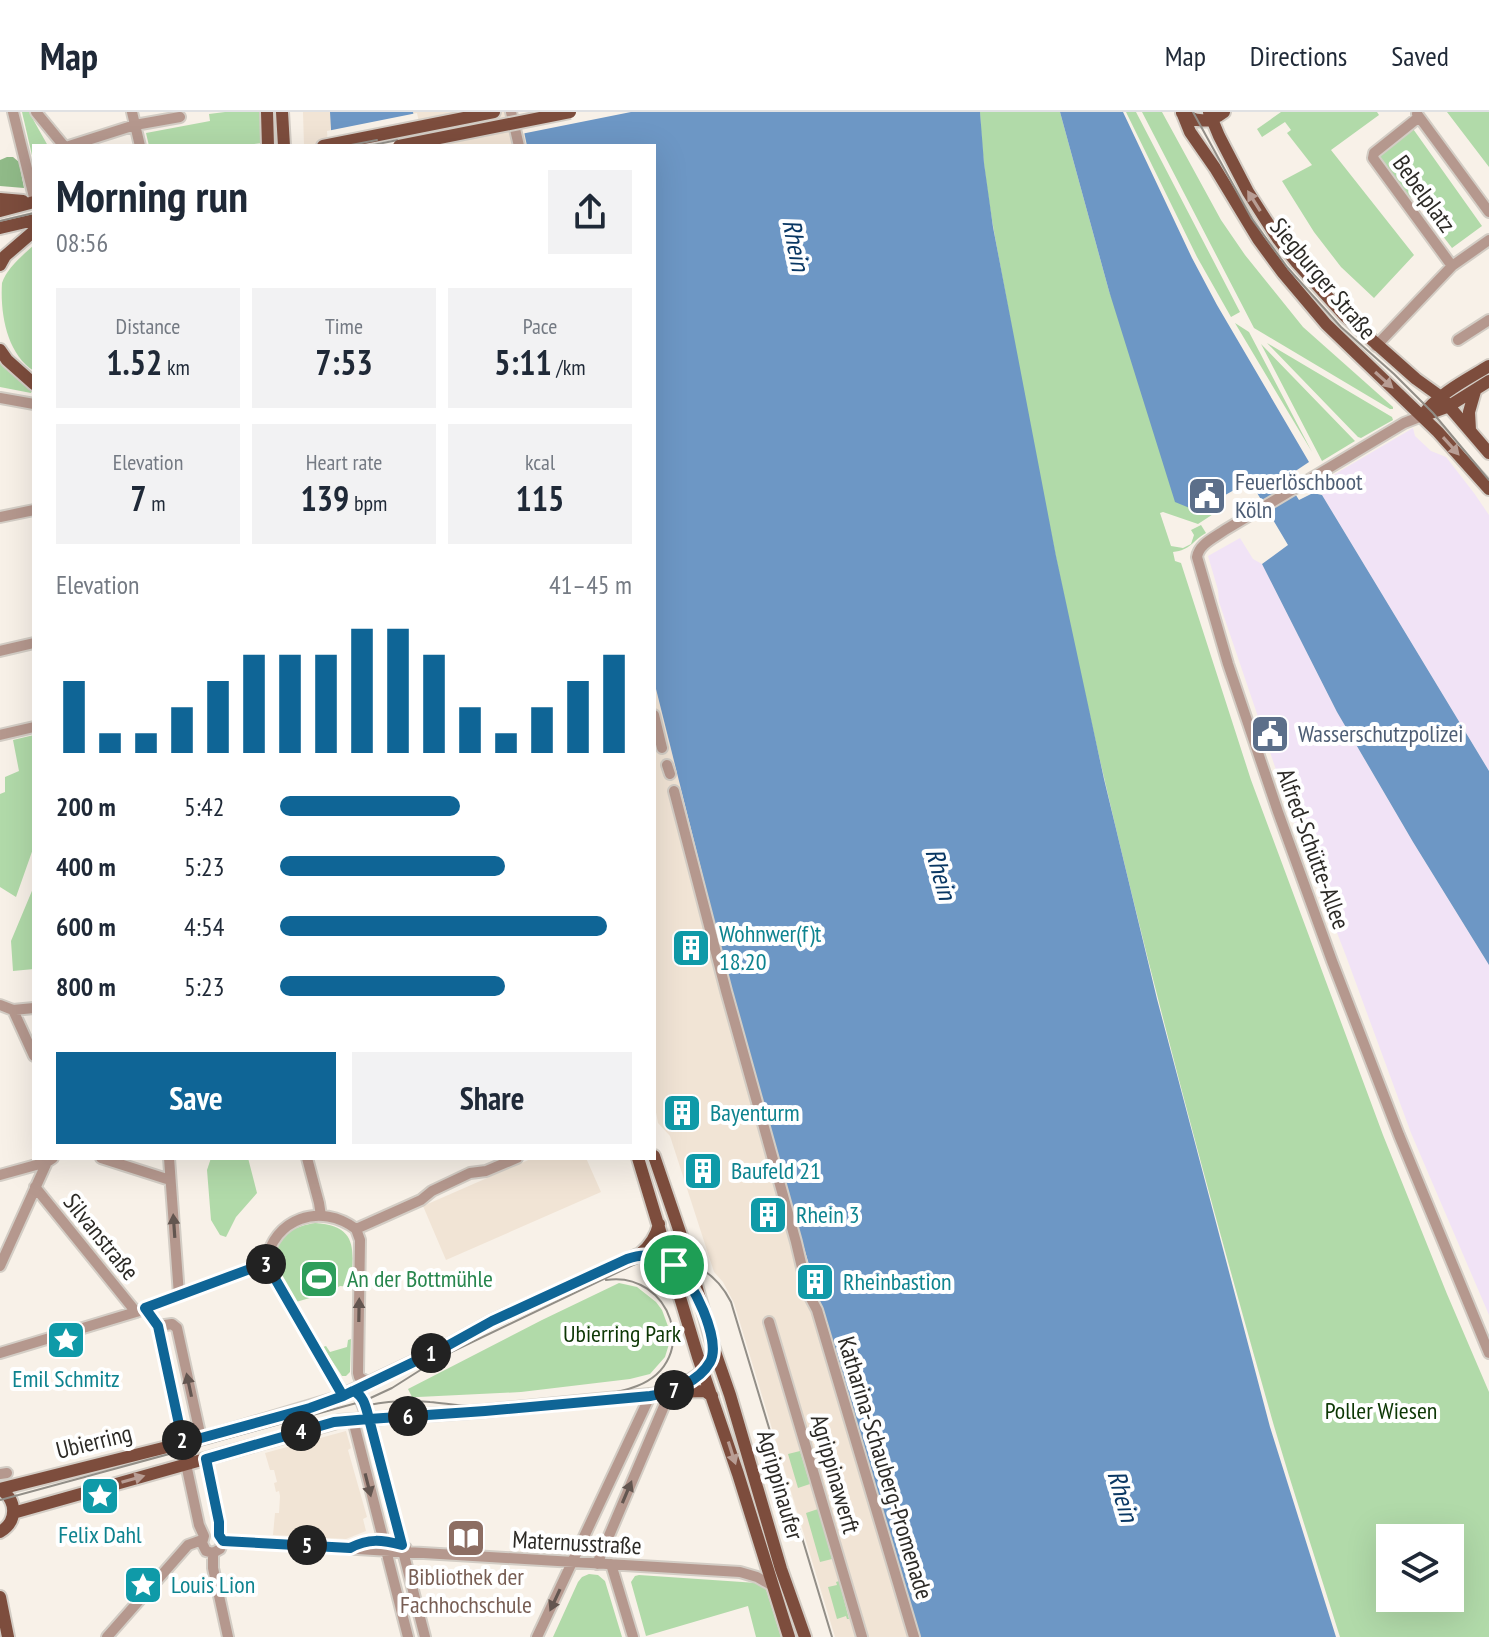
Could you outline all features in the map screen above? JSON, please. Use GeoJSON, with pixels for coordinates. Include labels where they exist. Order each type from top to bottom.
{"type":"FeatureCollection","features":[{"type":"Feature","properties":{"kind":"main road"},"geometry":{"type":"LineString","coordinates":[[267,112],[268,144]]}},
{"type":"Feature","properties":{"kind":"main road"},"geometry":{"type":"LineString","coordinates":[[282,112],[284,144]]}},
{"type":"Feature","properties":{"kind":"main road"},"geometry":{"type":"LineString","coordinates":[[333,144],[494,112]]}},
{"type":"Feature","properties":{"kind":"main road"},"geometry":{"type":"LineString","coordinates":[[409,144],[570,112]]}},
{"type":"Feature","properties":{"kind":"main road"},"geometry":{"type":"LineString","coordinates":[[1182,113],[1198,121],[1216,115]]}},
{"type":"Feature","properties":{"kind":"main road","name":"Siegburger Straße"},"geometry":{"type":"LineString","coordinates":[[1182,113],[1190,132],[1283,273],[1326,324],[1422,416],[1489,489]]}},
{"type":"Feature","properties":{"kind":"main road","name":"Siegburger Straße"},"geometry":{"type":"LineString","coordinates":[[1216,115],[1219,136],[1248,192],[1278,239],[1330,302],[1376,346],[1448,403],[1489,453]]}},
{"type":"Feature","properties":{"kind":"main road"},"geometry":{"type":"LineString","coordinates":[[0,211],[9,202],[32,200]]}},
{"type":"Feature","properties":{"kind":"main road"},"geometry":{"type":"LineString","coordinates":[[0,228],[32,224]]}},
{"type":"Feature","properties":{"kind":"main road"},"geometry":{"type":"LineString","coordinates":[[0,265],[32,225]]}},
{"type":"Feature","properties":{"kind":"main road"},"geometry":{"type":"LineString","coordinates":[[0,350],[32,382]]}},
{"type":"Feature","properties":{"kind":"main road"},"geometry":{"type":"LineString","coordinates":[[1448,403],[1489,366]]}},
{"type":"Feature","properties":{"kind":"main road"},"geometry":{"type":"LineString","coordinates":[[1422,416],[1489,381]]}},
{"type":"Feature","properties":{"kind":"main road"},"geometry":{"type":"LineString","coordinates":[[1470,430],[1469,412],[1475,391]]}},
{"type":"Feature","properties":{"kind":"main road","name":"Agrippinaufer"},"geometry":{"type":"LineString","coordinates":[[639,1160],[789,1637]]}},
{"type":"Feature","properties":{"kind":"main road","name":"Agrippinaufer"},"geometry":{"type":"LineString","coordinates":[[655,1160],[688,1256],[781,1569],[805,1637]]}},
{"type":"Feature","properties":{"kind":"main road"},"geometry":{"type":"LineString","coordinates":[[640,1254],[652,1242],[659,1224],[664,1228],[671,1227],[675,1220]]}},
{"type":"Feature","properties":{"kind":"main road"},"geometry":{"type":"LineString","coordinates":[[640,1254],[658,1257],[682,1272],[701,1302]]}},
{"type":"Feature","properties":{"kind":"main road","name":"Ubierring"},"geometry":{"type":"LineString","coordinates":[[0,1489],[310,1408],[348,1393],[492,1321],[640,1254]]}},
{"type":"Feature","properties":{"kind":"main road"},"geometry":{"type":"LineString","coordinates":[[670,1392],[703,1370],[709,1363],[713,1346]]}},
{"type":"Feature","properties":{"kind":"main road"},"geometry":{"type":"LineString","coordinates":[[670,1392],[705,1391],[712,1396]]}},
{"type":"Feature","properties":{"kind":"main road","name":"Ubierring"},"geometry":{"type":"LineString","coordinates":[[13,1513],[334,1422],[485,1411],[670,1392]]}},
{"type":"Feature","properties":{"kind":"main road"},"geometry":{"type":"LineString","coordinates":[[348,1393],[360,1395],[369,1419]]}},
{"type":"Feature","properties":{"kind":"main road"},"geometry":{"type":"LineString","coordinates":[[0,1489],[10,1497],[13,1513],[11,1522],[0,1532]]}},
{"type":"Feature","properties":{"kind":"main road"},"geometry":{"type":"LineString","coordinates":[[0,1597],[8,1637]]}},
{"type":"Feature","properties":{"kind":"main road"},"geometry":{"type":"LineString","coordinates":[[784,1621],[791,1616],[800,1622]]}},
{"type":"Feature","properties":{"kind":"street"},"geometry":{"type":"LineString","coordinates":[[13,112],[32,192]]}},
{"type":"Feature","properties":{"kind":"street"},"geometry":{"type":"LineString","coordinates":[[36,112],[64,144]]}},
{"type":"Feature","properties":{"kind":"street"},"geometry":{"type":"LineString","coordinates":[[132,112],[140,144]]}},
{"type":"Feature","properties":{"kind":"street"},"geometry":{"type":"LineString","coordinates":[[511,112],[519,144]]}},
{"type":"Feature","properties":{"kind":"street","name":"Bebelplatz"},"geometry":{"type":"LineString","coordinates":[[1452,266],[1373,158],[1374,153],[1417,114],[1489,212]]}},
{"type":"Feature","properties":{"kind":"street"},"geometry":{"type":"LineString","coordinates":[[73,144],[135,125],[180,117]]}},
{"type":"Feature","properties":{"kind":"street"},"geometry":{"type":"LineString","coordinates":[[1376,346],[1452,266],[1489,240]]}},
{"type":"Feature","properties":{"kind":"street"},"geometry":{"type":"LineString","coordinates":[[1458,340],[1489,320]]}},
{"type":"Feature","properties":{"kind":"street"},"geometry":{"type":"LineString","coordinates":[[0,398],[32,404]]}},
{"type":"Feature","properties":{"kind":"street","name":"Alfred-Schütte-Allee"},"geometry":{"type":"LineString","coordinates":[[1422,416],[1404,423],[1235,524],[1202,546],[1198,553],[1199,566],[1228,664],[1283,824],[1399,1135],[1489,1353]]}},
{"type":"Feature","properties":{"kind":"street"},"geometry":{"type":"LineString","coordinates":[[0,517],[32,510]]}},
{"type":"Feature","properties":{"kind":"street"},"geometry":{"type":"LineString","coordinates":[[0,651],[32,643]]}},
{"type":"Feature","properties":{"kind":"street"},"geometry":{"type":"LineString","coordinates":[[656,723],[662,748]]}},
{"type":"Feature","properties":{"kind":"street"},"geometry":{"type":"LineString","coordinates":[[0,735],[32,727]]}},
{"type":"Feature","properties":{"kind":"street","name":"Katharina-Schauberg-Promenade"},"geometry":{"type":"LineString","coordinates":[[674,791],[751,1096],[914,1637]]}},
{"type":"Feature","properties":{"kind":"street"},"geometry":{"type":"LineString","coordinates":[[0,1005],[13,1010],[32,1008]]}},
{"type":"Feature","properties":{"kind":"street"},"geometry":{"type":"LineString","coordinates":[[13,1010],[32,1052]]}},
{"type":"Feature","properties":{"kind":"street"},"geometry":{"type":"LineString","coordinates":[[0,1175],[50,1160]]}},
{"type":"Feature","properties":{"kind":"street"},"geometry":{"type":"LineString","coordinates":[[0,1266],[50,1160]]}},
{"type":"Feature","properties":{"kind":"street"},"geometry":{"type":"LineString","coordinates":[[107,1160],[170,1180]]}},
{"type":"Feature","properties":{"kind":"street"},"geometry":{"type":"LineString","coordinates":[[169,1160],[179,1295]]}},
{"type":"Feature","properties":{"kind":"street"},"geometry":{"type":"LineString","coordinates":[[308,1160],[321,1216]]}},
{"type":"Feature","properties":{"kind":"street"},"geometry":{"type":"LineString","coordinates":[[356,1229],[421,1200],[432,1191],[470,1173],[486,1171],[512,1160]]}},
{"type":"Feature","properties":{"kind":"street","name":"Silvanstraße"},"geometry":{"type":"LineString","coordinates":[[35,1187],[158,1326]]}},
{"type":"Feature","properties":{"kind":"street"},"geometry":{"type":"LineString","coordinates":[[348,1393],[266,1263],[269,1247],[280,1232],[296,1221],[321,1216],[340,1219],[356,1229],[360,1240],[358,1373],[369,1383]]}},
{"type":"Feature","properties":{"kind":"street"},"geometry":{"type":"LineString","coordinates":[[0,1353],[141,1310],[266,1263]]}},
{"type":"Feature","properties":{"kind":"street","name":"Agrippinawerft"},"geometry":{"type":"LineString","coordinates":[[769,1322],[862,1637]]}},
{"type":"Feature","properties":{"kind":"street"},"geometry":{"type":"LineString","coordinates":[[183,1443],[158,1326],[172,1324],[177,1328],[201,1438]]}},
{"type":"Feature","properties":{"kind":"street"},"geometry":{"type":"LineString","coordinates":[[597,1564],[670,1392]]}},
{"type":"Feature","properties":{"kind":"street"},"geometry":{"type":"LineString","coordinates":[[537,1637],[650,1396]]}},
{"type":"Feature","properties":{"kind":"street"},"geometry":{"type":"LineString","coordinates":[[369,1419],[406,1550],[425,1637]]}},
{"type":"Feature","properties":{"kind":"street"},"geometry":{"type":"LineString","coordinates":[[353,1420],[408,1637]]}},
{"type":"Feature","properties":{"kind":"street"},"geometry":{"type":"LineString","coordinates":[[186,1464],[206,1551],[213,1553],[220,1549],[221,1538],[206,1459]]}},
{"type":"Feature","properties":{"kind":"street"},"geometry":{"type":"LineString","coordinates":[[107,1637],[188,1545],[211,1532],[221,1538]]}},
{"type":"Feature","properties":{"kind":"street","name":"Maternusstraße"},"geometry":{"type":"LineString","coordinates":[[221,1538],[350,1548],[362,1542],[406,1550],[740,1572],[773,1586]]}},
{"type":"Feature","properties":{"kind":"street"},"geometry":{"type":"LineString","coordinates":[[740,1572],[755,1566],[762,1552]]}},
{"type":"Feature","properties":{"kind":"street"},"geometry":{"type":"LineString","coordinates":[[213,1553],[213,1568],[228,1637]]}},
{"type":"Feature","properties":{"kind":"street"},"geometry":{"type":"LineString","coordinates":[[611,1564],[633,1637]]}},
{"type":"Feature","properties":{"kind":"shaded area"},"geometry":{"type":"Polygon","coordinates":[[[303,112],[520,112],[527,144],[304,144],[303,112]]]}},
{"type":"Feature","properties":{"kind":"shaded area"},"geometry":{"type":"Polygon","coordinates":[[[1413,428],[1415,436],[1431,451],[1446,457],[1489,515],[1489,771],[1322,495],[1323,481],[1413,428]]]}},
{"type":"Feature","properties":{"kind":"shaded area"},"geometry":{"type":"Polygon","coordinates":[[[1240,538],[1253,559],[1262,564],[1337,712],[1489,965],[1489,1315],[1411,1133],[1290,811],[1219,602],[1208,556],[1240,538]]]}},
{"type":"Feature","properties":{"kind":"shaded area"},"geometry":{"type":"Polygon","coordinates":[[[656,689],[732,993],[917,1637],[835,1637],[734,1303],[714,1272],[670,1136],[658,1123],[656,689]]]}},
{"type":"Feature","properties":{"kind":"shaded area"},"geometry":{"type":"Polygon","coordinates":[[[528,1160],[587,1160],[601,1192],[446,1260],[423,1206],[528,1160]]]}},
{"type":"Feature","properties":{"kind":"shaded area"},"geometry":{"type":"Polygon","coordinates":[[[346,1431],[351,1448],[348,1450],[367,1517],[363,1519],[366,1531],[346,1539],[273,1535],[280,1496],[279,1491],[276,1492],[274,1470],[270,1470],[265,1453],[346,1431]]]}},
{"type":"Feature","properties":{"kind":"green space"},"geometry":{"type":"Polygon","coordinates":[[[22,112],[29,112],[47,144],[32,144],[32,155],[22,112]]]}},
{"type":"Feature","properties":{"kind":"green space"},"geometry":{"type":"Polygon","coordinates":[[[264,112],[262,143],[149,144],[146,133],[210,121],[209,114],[264,112]]]}},
{"type":"Feature","properties":{"kind":"green space","name":"Poller Wiesen"},"geometry":{"type":"Polygon","coordinates":[[[980,112],[1060,112],[1109,291],[1197,511],[1219,499],[1224,507],[1198,524],[1160,513],[1171,546],[1183,548],[1191,544],[1194,535],[1191,530],[1201,525],[1206,533],[1188,547],[1173,552],[1175,561],[1181,563],[1251,780],[1383,1135],[1489,1392],[1489,1637],[1340,1637],[1282,1453],[1242,1312],[1122,855],[1046,508],[986,179],[980,112]]]}},
{"type":"Feature","properties":{"kind":"green space"},"geometry":{"type":"Polygon","coordinates":[[[1126,112],[1136,112],[1240,312],[1231,317],[1197,257],[1126,112]]]}},
{"type":"Feature","properties":{"kind":"green space"},"geometry":{"type":"Polygon","coordinates":[[[1142,112],[1162,112],[1221,220],[1303,327],[1393,409],[1254,328],[1142,112]]]}},
{"type":"Feature","properties":{"kind":"green space"},"geometry":{"type":"Polygon","coordinates":[[[1281,112],[1377,112],[1379,115],[1331,150],[1414,255],[1374,298],[1341,267],[1314,232],[1282,181],[1312,165],[1287,133],[1291,130],[1285,122],[1262,137],[1257,129],[1281,112]]]}},
{"type":"Feature","properties":{"kind":"green space"},"geometry":{"type":"Polygon","coordinates":[[[1447,112],[1489,112],[1489,167],[1447,112]]]}},
{"type":"Feature","properties":{"kind":"green space"},"geometry":{"type":"Polygon","coordinates":[[[1411,126],[1482,226],[1452,248],[1413,197],[1406,198],[1376,158],[1411,126]]]}},
{"type":"Feature","properties":{"kind":"green space"},"geometry":{"type":"Polygon","coordinates":[[[7,157],[19,162],[24,188],[0,186],[0,160],[7,157]]]}},
{"type":"Feature","properties":{"kind":"green space"},"geometry":{"type":"Polygon","coordinates":[[[32,247],[32,369],[11,344],[4,320],[2,283],[16,262],[32,247]]]}},
{"type":"Feature","properties":{"kind":"green space"},"geometry":{"type":"Polygon","coordinates":[[[1235,323],[1249,332],[1312,452],[1235,323]]]}},
{"type":"Feature","properties":{"kind":"green space"},"geometry":{"type":"Polygon","coordinates":[[[1267,343],[1392,417],[1393,420],[1358,437],[1267,343]]]}},
{"type":"Feature","properties":{"kind":"green space"},"geometry":{"type":"Polygon","coordinates":[[[1261,344],[1355,441],[1322,461],[1261,344]]]}},
{"type":"Feature","properties":{"kind":"green space"},"geometry":{"type":"Polygon","coordinates":[[[0,361],[32,390],[31,393],[0,387],[0,361]]]}},
{"type":"Feature","properties":{"kind":"green space"},"geometry":{"type":"Polygon","coordinates":[[[32,735],[32,852],[16,897],[0,887],[0,794],[5,792],[5,777],[19,771],[13,740],[32,735]]]}},
{"type":"Feature","properties":{"kind":"green space"},"geometry":{"type":"Polygon","coordinates":[[[32,891],[32,969],[13,971],[11,941],[32,891]]]}},
{"type":"Feature","properties":{"kind":"green space"},"geometry":{"type":"Polygon","coordinates":[[[210,1160],[249,1160],[257,1193],[236,1217],[226,1237],[220,1235],[211,1220],[207,1170],[210,1160]]]}},
{"type":"Feature","properties":{"kind":"green space"},"geometry":{"type":"Polygon","coordinates":[[[315,1223],[330,1225],[347,1235],[352,1252],[351,1287],[340,1286],[296,1302],[276,1268],[274,1254],[285,1235],[315,1223]]]}},
{"type":"Feature","properties":{"kind":"green space","name":"Ubierring Park"},"geometry":{"type":"Polygon","coordinates":[[[619,1283],[637,1287],[656,1302],[669,1329],[665,1357],[650,1374],[521,1392],[412,1397],[408,1389],[619,1283]]]}},
{"type":"Feature","properties":{"kind":"green space"},"geometry":{"type":"Polygon","coordinates":[[[351,1339],[350,1372],[342,1376],[323,1347],[326,1346],[330,1352],[347,1347],[351,1339]]]}},
{"type":"Feature","properties":{"kind":"green space"},"geometry":{"type":"Polygon","coordinates":[[[800,1451],[810,1484],[798,1488],[788,1454],[800,1451]]]}},
{"type":"Feature","properties":{"kind":"green space"},"geometry":{"type":"Polygon","coordinates":[[[818,1509],[832,1559],[820,1562],[806,1513],[818,1509]]]}},
{"type":"Feature","properties":{"kind":"green space"},"geometry":{"type":"Polygon","coordinates":[[[589,1574],[598,1575],[605,1581],[622,1637],[553,1637],[578,1582],[589,1574]]]}},
{"type":"Feature","properties":{"kind":"green space"},"geometry":{"type":"Polygon","coordinates":[[[639,1575],[765,1586],[781,1637],[756,1637],[748,1606],[646,1636],[631,1582],[639,1575]]]}},
{"type":"Feature","properties":{"kind":"green space"},"geometry":{"type":"Polygon","coordinates":[[[839,1581],[849,1619],[846,1616],[837,1619],[828,1587],[837,1585],[839,1581]]]}},
{"type":"Feature","properties":{"kind":"water"},"geometry":{"type":"Polygon","coordinates":[[[330,112],[413,112],[420,144],[332,144],[330,112]]]}},
{"type":"Feature","properties":{"kind":"water","name":"Rhein"},"geometry":{"type":"Polygon","coordinates":[[[520,112],[980,112],[993,227],[1056,556],[1104,779],[1157,999],[1270,1427],[1336,1637],[917,1637],[732,993],[656,689],[656,144],[527,144],[520,112]]]}},
{"type":"Feature","properties":{"kind":"water"},"geometry":{"type":"Polygon","coordinates":[[[1060,112],[1123,112],[1192,258],[1309,462],[1285,478],[1299,500],[1313,493],[1322,495],[1489,771],[1489,965],[1337,712],[1262,564],[1288,545],[1250,481],[1197,511],[1175,502],[1109,291],[1060,112]]]}},
{"type":"Feature","properties":{"kind":"pier"},"geometry":{"type":"Polygon","coordinates":[[[516,112],[631,112],[521,134],[516,112]]]}},
{"type":"Feature","properties":{"kind":"pier"},"geometry":{"type":"Polygon","coordinates":[[[417,113],[424,144],[328,144],[327,131],[417,113]]]}},
{"type":"Feature","properties":{"kind":"tram line"},"geometry":{"type":"LineString","coordinates":[[378,144],[538,112]]}},
{"type":"Feature","properties":{"kind":"tram line"},"geometry":{"type":"LineString","coordinates":[[1193,112],[1252,219],[1287,267],[1341,327],[1433,413],[1489,480]]}},
{"type":"Feature","properties":{"kind":"tram line"},"geometry":{"type":"LineString","coordinates":[[356,144],[377,140]]}},
{"type":"Feature","properties":{"kind":"tram line"},"geometry":{"type":"LineString","coordinates":[[0,221],[32,213]]}},
{"type":"Feature","properties":{"kind":"tram line"},"geometry":{"type":"LineString","coordinates":[[0,1500],[364,1401],[392,1388],[441,1357],[633,1265],[648,1260],[676,1260],[702,1269],[723,1289],[731,1302],[832,1637]]}},
{"type":"Feature","properties":{"kind":"tram line"},"geometry":{"type":"LineString","coordinates":[[369,1405],[415,1401],[491,1406],[604,1394],[637,1386],[657,1374],[669,1357],[673,1338],[670,1320],[661,1302],[647,1289],[628,1281],[606,1280]]}},
{"type":"Feature","properties":{"kind":"place","name":"Feuerlöschboot Köln"},"geometry":{"type":"Point","coordinates":[1207,496]}},
{"type":"Feature","properties":{"kind":"place","name":"Wasserschutzpolizei"},"geometry":{"type":"Point","coordinates":[1270,734]}},
{"type":"Feature","properties":{"kind":"place","name":"Wohnwer(f)t 18.20"},"geometry":{"type":"Point","coordinates":[691,948]}},
{"type":"Feature","properties":{"kind":"place","name":"Bayenturm"},"geometry":{"type":"Point","coordinates":[682,1113]}},
{"type":"Feature","properties":{"kind":"place","name":"Baufeld 21"},"geometry":{"type":"Point","coordinates":[703,1171]}},
{"type":"Feature","properties":{"kind":"place","name":"Rhein 3"},"geometry":{"type":"Point","coordinates":[768,1215]}},
{"type":"Feature","properties":{"kind":"place","name":"An der Bottmühle"},"geometry":{"type":"Point","coordinates":[319,1279]}},
{"type":"Feature","properties":{"kind":"place","name":"Rheinbastion"},"geometry":{"type":"Point","coordinates":[815,1282]}},
{"type":"Feature","properties":{"kind":"place","name":"Emil Schmitz"},"geometry":{"type":"Point","coordinates":[66,1340]}},
{"type":"Feature","properties":{"kind":"place","name":"Felix Dahl"},"geometry":{"type":"Point","coordinates":[100,1496]}},
{"type":"Feature","properties":{"kind":"place","name":"Bibliothek der Fachhochschule"},"geometry":{"type":"Point","coordinates":[466,1538]}},
{"type":"Feature","properties":{"kind":"place","name":"Louis Lion"},"geometry":{"type":"Point","coordinates":[143,1585]}},
{"type":"Feature","properties":{"kind":"route"},"geometry":{"type":"LineString","coordinates":[[674,1265],[661,1258],[640,1254],[492,1321],[343,1396],[183,1443],[158,1326],[145,1308],[266,1263],[343,1396],[358,1392],[364,1401],[369,1419],[334,1422],[206,1459],[219,1535],[223,1541],[350,1548],[372,1540],[402,1545],[369,1419],[670,1392],[707,1366],[712,1358],[713,1346],[701,1302],[674,1265]]}}]}
